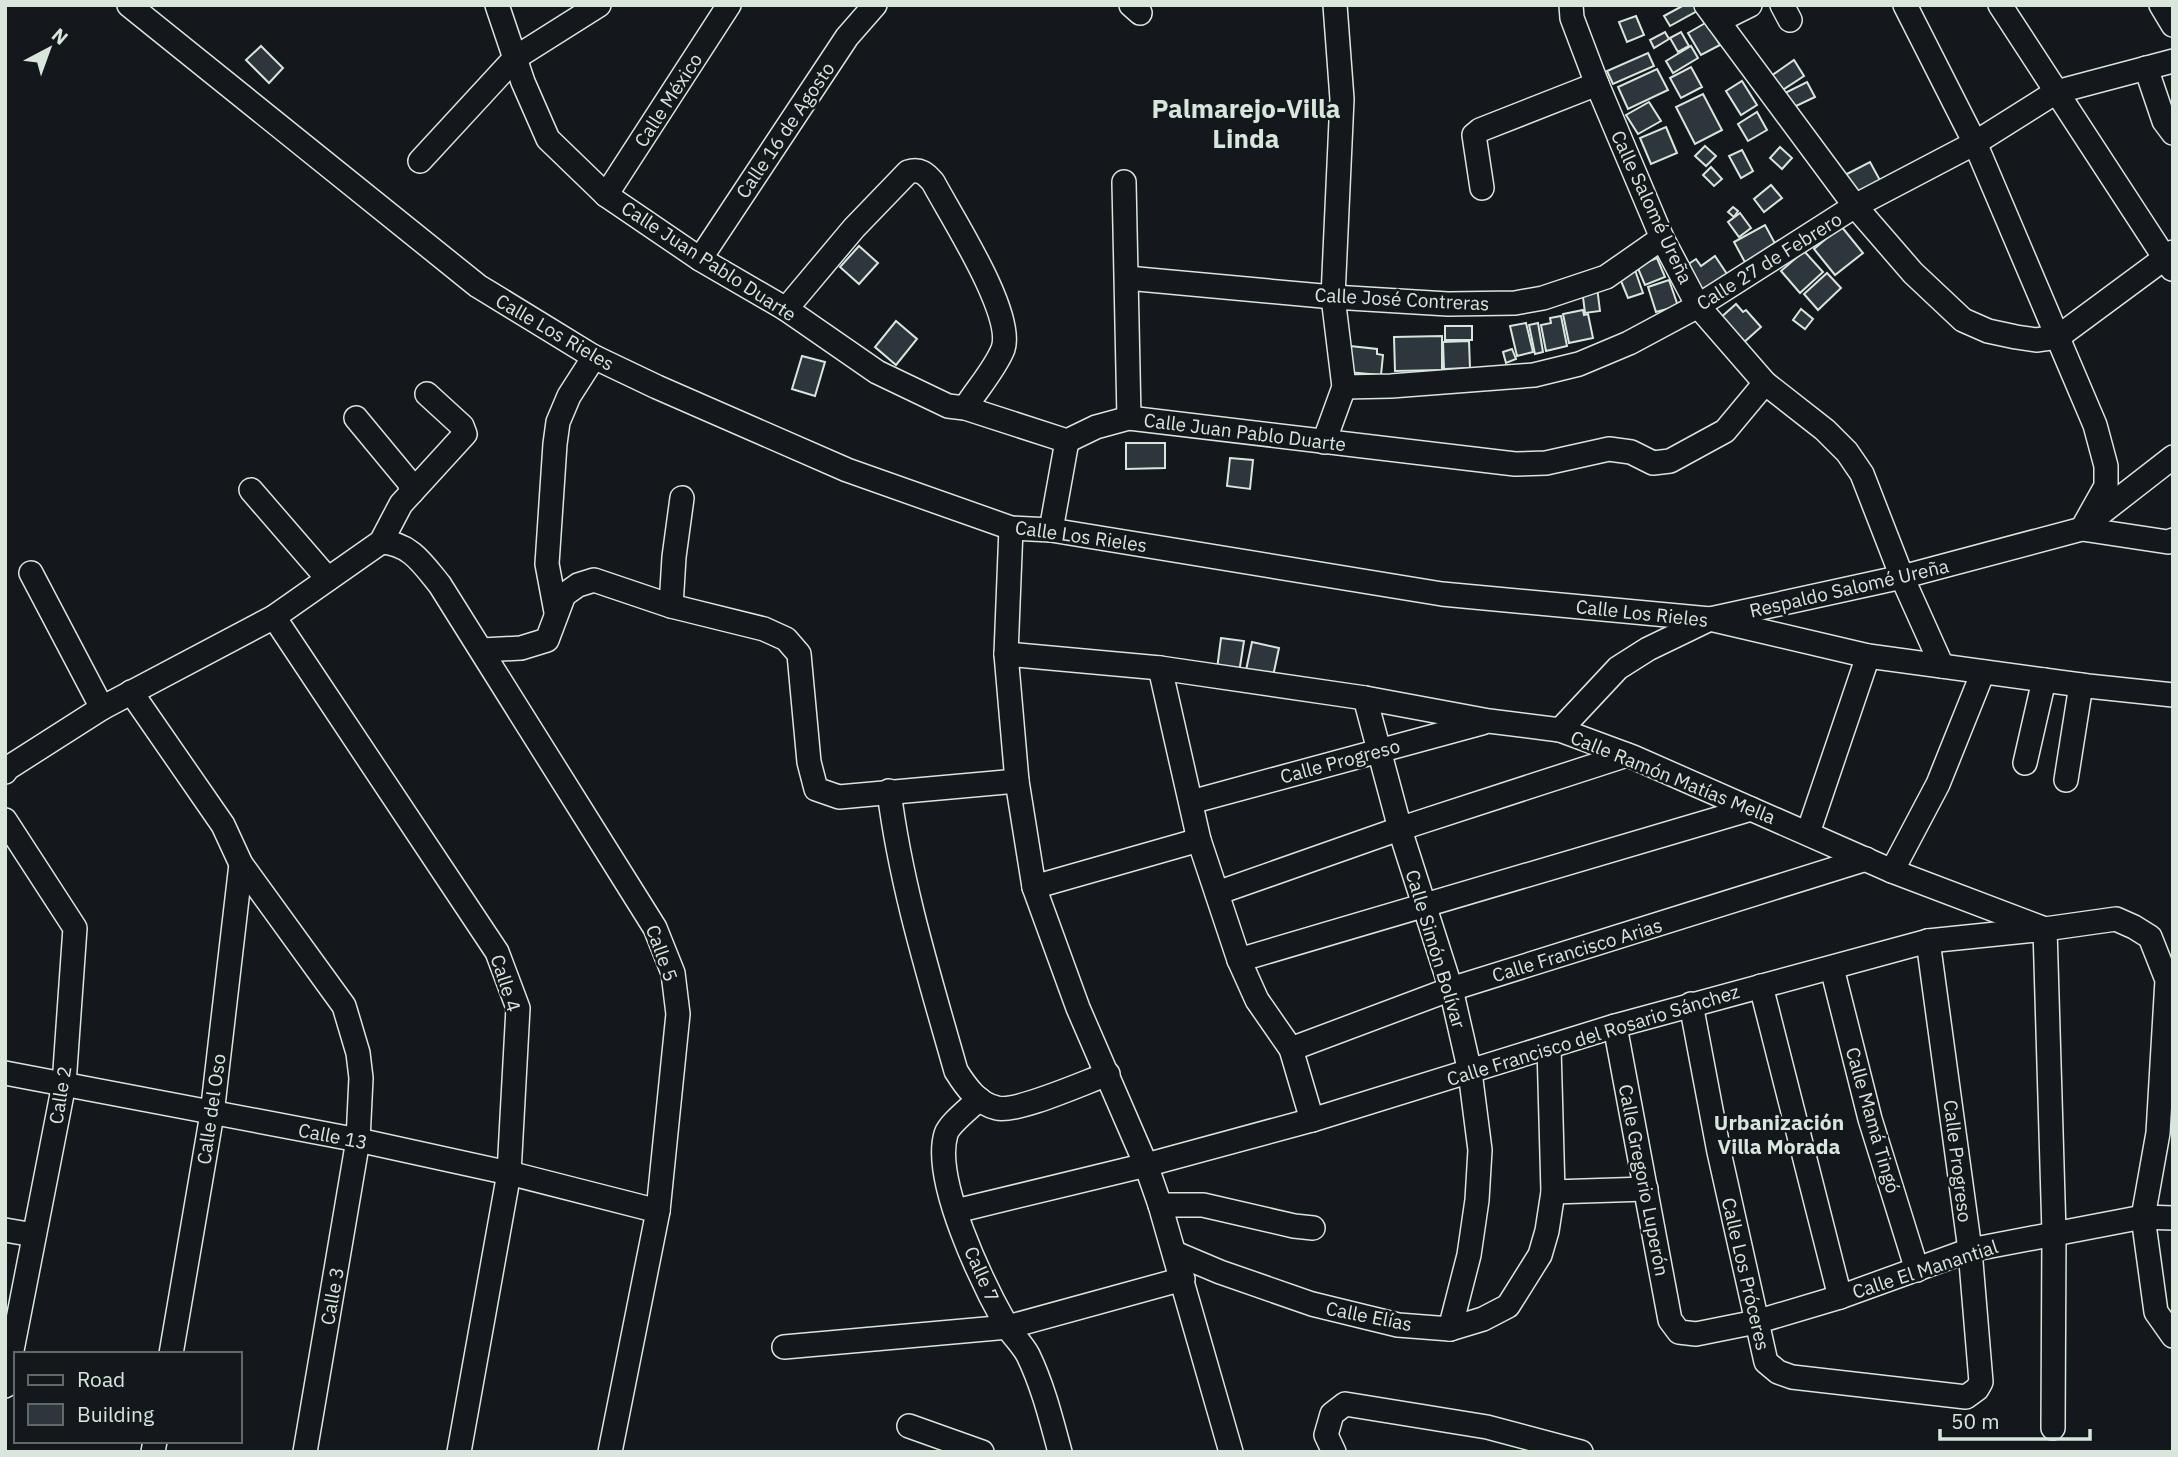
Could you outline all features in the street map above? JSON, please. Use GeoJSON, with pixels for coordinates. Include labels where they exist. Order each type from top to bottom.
{"type":"FeatureCollection","features":[{"type":"Feature","properties":{"kind":"street","name":"Calle Los Rieles"},"geometry":{"type":"LineString","coordinates":[[129,5],[478,286],[594,357],[848,470],[1011,528],[1051,530],[1442,594],[1710,619],[1868,656],[2173,695]]}},
{"type":"Feature","properties":{"kind":"street","name":"Calle Juan Pablo Duarte"},"geometry":{"type":"LineString","coordinates":[[497,5],[548,139],[606,195],[700,259],[786,309],[877,373],[948,406],[965,408],[1067,441],[1096,427],[1129,418],[1515,464],[1546,463],[1609,449],[1631,452],[1653,463],[1670,461],[1725,431],[1765,383]]}},
{"type":"Feature","properties":{"kind":"street"},"geometry":{"type":"LineString","coordinates":[[420,160],[515,58],[599,5]]}},
{"type":"Feature","properties":{"kind":"street","name":"Calle México"},"geometry":{"type":"LineString","coordinates":[[606,195],[729,5]]}},
{"type":"Feature","properties":{"kind":"street","name":"Calle 16 de Agosto"},"geometry":{"type":"LineString","coordinates":[[700,259],[847,37],[875,5]]}},
{"type":"Feature","properties":{"kind":"street"},"geometry":{"type":"LineString","coordinates":[[1324,442],[1344,387],[1333,297],[1342,99],[1335,5]]}},
{"type":"Feature","properties":{"kind":"street","name":"Calle Salomé Ureña"},"geometry":{"type":"LineString","coordinates":[[1571,5],[1572,18],[1597,84],[1662,238],[1698,306],[1765,383],[1825,430],[1847,452],[1862,474],[1902,577],[1942,666]]}},
{"type":"Feature","properties":{"kind":"street"},"geometry":{"type":"LineString","coordinates":[[1750,5],[1712,13],[1855,206],[1913,273],[1964,320],[1988,331],[2036,340],[2058,337],[2170,260],[2000,5]]}},
{"type":"Feature","properties":{"kind":"street"},"geometry":{"type":"LineString","coordinates":[[1905,5],[1975,143],[2095,425],[2107,477],[2106,486],[2082,529]]}},
{"type":"Feature","properties":{"kind":"street"},"geometry":{"type":"LineString","coordinates":[[2161,5],[2173,25]]}},
{"type":"Feature","properties":{"kind":"street","name":"Calle 27 de Febrero"},"geometry":{"type":"LineString","coordinates":[[1344,387],[1534,375],[1579,364],[1629,343],[1698,306],[1855,206],[1975,143],[2056,92],[2173,61]]}},
{"type":"Feature","properties":{"kind":"street"},"geometry":{"type":"LineString","coordinates":[[2146,68],[2164,121],[2173,133]]}},
{"type":"Feature","properties":{"kind":"street"},"geometry":{"type":"LineString","coordinates":[[1482,188],[1473,144],[1474,135],[1480,130],[1597,84]]}},
{"type":"Feature","properties":{"kind":"street"},"geometry":{"type":"LineString","coordinates":[[786,309],[854,228],[908,172],[921,171],[933,182],[994,296],[1005,336],[1002,350],[965,408]]}},
{"type":"Feature","properties":{"kind":"street"},"geometry":{"type":"LineString","coordinates":[[1124,182],[1129,418]]}},
{"type":"Feature","properties":{"kind":"street","name":"Calle José Contreras"},"geometry":{"type":"LineString","coordinates":[[1127,278],[1333,297],[1448,304],[1515,303],[1544,298],[1606,277],[1662,238]]}},
{"type":"Feature","properties":{"kind":"street"},"geometry":{"type":"LineString","coordinates":[[556,612],[547,565],[558,422],[569,396],[594,357]]}},
{"type":"Feature","properties":{"kind":"street"},"geometry":{"type":"LineString","coordinates":[[6,767],[102,708],[275,617],[381,542],[401,504],[465,434],[462,426],[426,394]]}},
{"type":"Feature","properties":{"kind":"street"},"geometry":{"type":"LineString","coordinates":[[356,418],[409,482],[412,492]]}},
{"type":"Feature","properties":{"kind":"street"},"geometry":{"type":"LineString","coordinates":[[1051,530],[1067,441]]}},
{"type":"Feature","properties":{"kind":"street"},"geometry":{"type":"LineString","coordinates":[[2082,529],[2173,457]]}},
{"type":"Feature","properties":{"kind":"street"},"geometry":{"type":"LineString","coordinates":[[251,490],[328,579]]}},
{"type":"Feature","properties":{"kind":"street"},"geometry":{"type":"LineString","coordinates":[[671,606],[682,498]]}},
{"type":"Feature","properties":{"kind":"street"},"geometry":{"type":"LineString","coordinates":[[1011,528],[1006,654],[1017,781],[1034,887],[1078,1008],[1146,1165],[1160,1205],[1231,1452]]}},
{"type":"Feature","properties":{"kind":"street","name":"Respaldo Salomé Ureña"},"geometry":{"type":"LineString","coordinates":[[1560,730],[1618,667],[1710,619],[1902,577],[2082,529],[2168,542],[2173,540]]}},
{"type":"Feature","properties":{"kind":"street","name":"Calle 5"},"geometry":{"type":"LineString","coordinates":[[381,542],[397,542],[416,556],[440,585],[655,928],[673,973],[678,1014],[658,1211],[610,1452]]}},
{"type":"Feature","properties":{"kind":"street"},"geometry":{"type":"LineString","coordinates":[[30,573],[102,708]]}},
{"type":"Feature","properties":{"kind":"street"},"geometry":{"type":"LineString","coordinates":[[482,650],[521,648],[547,640],[564,595],[578,585],[594,580],[671,606],[764,629],[786,639],[799,654],[809,762],[816,789],[839,797],[1017,781]]}},
{"type":"Feature","properties":{"kind":"street","name":"Calle 4"},"geometry":{"type":"LineString","coordinates":[[275,617],[497,952],[518,1008],[509,1172],[459,1452]]}},
{"type":"Feature","properties":{"kind":"street","name":"Calle Ramón Matías Mella"},"geometry":{"type":"LineString","coordinates":[[1006,654],[1160,668],[1560,730],[1627,755],[1892,871],[2046,929],[2116,919],[2150,937],[2167,980],[2165,1130]]}},
{"type":"Feature","properties":{"kind":"street"},"geometry":{"type":"LineString","coordinates":[[1808,833],[1868,656]]}},
{"type":"Feature","properties":{"kind":"street"},"geometry":{"type":"LineString","coordinates":[[1160,668],[1199,840],[1239,960],[1257,1000],[1291,1049],[1312,1121]]}},
{"type":"Feature","properties":{"kind":"street"},"geometry":{"type":"LineString","coordinates":[[1892,871],[1938,784],[1983,672]]}},
{"type":"Feature","properties":{"kind":"street"},"geometry":{"type":"LineString","coordinates":[[2025,763],[2044,680]]}},
{"type":"Feature","properties":{"kind":"street"},"geometry":{"type":"LineString","coordinates":[[2066,780],[2081,685]]}},
{"type":"Feature","properties":{"kind":"street","name":"Calle 3"},"geometry":{"type":"LineString","coordinates":[[131,692],[223,825],[242,864],[344,1006],[358,1053],[361,1077],[358,1140],[305,1452]]}},
{"type":"Feature","properties":{"kind":"street","name":"Calle Simón Bolívar"},"geometry":{"type":"LineString","coordinates":[[1365,698],[1399,829],[1451,989],[1469,1072],[1480,1150],[1477,1200],[1469,1255],[1450,1329]]}},
{"type":"Feature","properties":{"kind":"street","name":"Calle Progreso"},"geometry":{"type":"LineString","coordinates":[[1191,802],[1489,721]]}},
{"type":"Feature","properties":{"kind":"street"},"geometry":{"type":"LineString","coordinates":[[1217,893],[1399,829],[1627,755]]}},
{"type":"Feature","properties":{"kind":"street"},"geometry":{"type":"LineString","coordinates":[[889,791],[895,840],[908,894],[957,1072],[966,1087],[979,1099],[997,1109],[1017,1107],[1108,1074]]}},
{"type":"Feature","properties":{"kind":"street"},"geometry":{"type":"LineString","coordinates":[[1239,960],[1751,809]]}},
{"type":"Feature","properties":{"kind":"street","name":"Calle 2"},"geometry":{"type":"LineString","coordinates":[[5,820],[75,928],[64,1084],[6,1378]]}},
{"type":"Feature","properties":{"kind":"street"},"geometry":{"type":"LineString","coordinates":[[1034,887],[1199,840]]}},
{"type":"Feature","properties":{"kind":"street","name":"Calle Francisco Arias"},"geometry":{"type":"LineString","coordinates":[[1291,1049],[1451,989],[1866,859]]}},
{"type":"Feature","properties":{"kind":"street","name":"Calle del Oso"},"geometry":{"type":"LineString","coordinates":[[171,1352],[212,1114],[242,864]]}},
{"type":"Feature","properties":{"kind":"street"},"geometry":{"type":"LineString","coordinates":[[2046,929],[2054,1233],[2053,1428]]}},
{"type":"Feature","properties":{"kind":"street","name":"Calle Francisco del Rosario Sánchez"},"geometry":{"type":"LineString","coordinates":[[956,1211],[1312,1121],[1615,1026],[1928,941],[2046,929]]}},
{"type":"Feature","properties":{"kind":"street","name":"Calle Progreso"},"geometry":{"type":"LineString","coordinates":[[1928,941],[1970,1250],[1981,1382]]}},
{"type":"Feature","properties":{"kind":"street","name":"Calle Mamá Tingó"},"geometry":{"type":"LineString","coordinates":[[1832,968],[1870,1119],[1917,1270]]}},
{"type":"Feature","properties":{"kind":"street"},"geometry":{"type":"LineString","coordinates":[[1761,986],[1840,1297]]}},
{"type":"Feature","properties":{"kind":"street","name":"Calle Los Próceres"},"geometry":{"type":"LineString","coordinates":[[1691,1004],[1719,1152],[1766,1362],[1778,1372],[1792,1377],[1966,1397],[1977,1389],[1981,1382]]}},
{"type":"Feature","properties":{"kind":"street","name":"Calle Gregorio Luperón"},"geometry":{"type":"LineString","coordinates":[[1615,1026],[1671,1321],[1679,1332]]}},
{"type":"Feature","properties":{"kind":"street","name":"Calle Elías"},"geometry":{"type":"LineString","coordinates":[[1175,1253],[1220,1272],[1312,1304],[1398,1325],[1450,1329],[1483,1319],[1508,1306],[1539,1255],[1547,1231],[1553,1192],[1549,1047]]}},
{"type":"Feature","properties":{"kind":"street","name":"Calle 13"},"geometry":{"type":"LineString","coordinates":[[5,1073],[358,1140],[509,1172],[658,1211]]}},
{"type":"Feature","properties":{"kind":"street","name":"Calle 7"},"geometry":{"type":"LineString","coordinates":[[979,1099],[946,1131],[943,1161],[956,1211],[983,1280],[1007,1327],[1027,1354],[1046,1402],[1060,1452]]}},
{"type":"Feature","properties":{"kind":"street"},"geometry":{"type":"LineString","coordinates":[[2165,1130],[2143,1217],[2156,1312],[2173,1336]]}},
{"type":"Feature","properties":{"kind":"street"},"geometry":{"type":"LineString","coordinates":[[1553,1192],[1646,1189]]}},
{"type":"Feature","properties":{"kind":"street"},"geometry":{"type":"LineString","coordinates":[[1160,1205],[1203,1205],[1313,1228]]}},
{"type":"Feature","properties":{"kind":"street","name":"Calle El Manantial"},"geometry":{"type":"LineString","coordinates":[[1679,1332],[1696,1334],[1756,1322],[1840,1297],[1970,1250],[2143,1217],[2173,1218]]}},
{"type":"Feature","properties":{"kind":"street"},"geometry":{"type":"LineString","coordinates":[[5,1230],[34,1235]]}},
{"type":"Feature","properties":{"kind":"street"},"geometry":{"type":"LineString","coordinates":[[784,1348],[1007,1327],[1183,1279]]}},
{"type":"Feature","properties":{"kind":"street"},"geometry":{"type":"LineString","coordinates":[[1334,1452],[1326,1435],[1332,1414],[1345,1404],[1487,1427],[1575,1451]]}},
{"type":"Feature","properties":{"kind":"street"},"geometry":{"type":"LineString","coordinates":[[909,1426],[982,1452]]}},
{"type":"Feature","properties":{"kind":"building"},"geometry":{"type":"Polygon","coordinates":[[[1684,5],[1694,5],[1697,11],[1670,26],[1664,16],[1684,5]]]}},
{"type":"Feature","properties":{"kind":"building"},"geometry":{"type":"Polygon","coordinates":[[[1636,16],[1644,35],[1627,42],[1619,22],[1636,16]]]}},
{"type":"Feature","properties":{"kind":"building"},"geometry":{"type":"Polygon","coordinates":[[[1707,22],[1720,45],[1701,55],[1688,33],[1707,22]]]}},
{"type":"Feature","properties":{"kind":"building"},"geometry":{"type":"Polygon","coordinates":[[[1665,32],[1669,39],[1654,48],[1650,40],[1665,32]]]}},
{"type":"Feature","properties":{"kind":"building"},"geometry":{"type":"Polygon","coordinates":[[[1681,32],[1689,46],[1678,52],[1670,38],[1681,32]]]}},
{"type":"Feature","properties":{"kind":"building"},"geometry":{"type":"Polygon","coordinates":[[[261,46],[283,68],[269,83],[246,60],[261,46]]]}},
{"type":"Feature","properties":{"kind":"building"},"geometry":{"type":"Polygon","coordinates":[[[1691,46],[1698,58],[1673,73],[1666,61],[1691,46]]]}},
{"type":"Feature","properties":{"kind":"building"},"geometry":{"type":"Polygon","coordinates":[[[1648,53],[1654,66],[1613,84],[1607,71],[1648,53]]]}},
{"type":"Feature","properties":{"kind":"building"},"geometry":{"type":"Polygon","coordinates":[[[1794,60],[1804,76],[1781,91],[1771,76],[1794,60]]]}},
{"type":"Feature","properties":{"kind":"building"},"geometry":{"type":"Polygon","coordinates":[[[1691,67],[1702,87],[1681,98],[1670,78],[1691,67]]]}},
{"type":"Feature","properties":{"kind":"building"},"geometry":{"type":"Polygon","coordinates":[[[1657,69],[1668,90],[1628,109],[1618,87],[1657,69]]]}},
{"type":"Feature","properties":{"kind":"building"},"geometry":{"type":"Polygon","coordinates":[[[1742,81],[1757,105],[1741,115],[1726,91],[1742,81]]]}},
{"type":"Feature","properties":{"kind":"building"},"geometry":{"type":"Polygon","coordinates":[[[1807,82],[1815,97],[1792,108],[1785,93],[1807,82]]]}},
{"type":"Feature","properties":{"kind":"building"},"geometry":{"type":"Polygon","coordinates":[[[1703,94],[1722,130],[1695,144],[1676,107],[1703,94]]]}},
{"type":"Feature","properties":{"kind":"building"},"geometry":{"type":"Polygon","coordinates":[[[1649,102],[1661,121],[1638,134],[1626,115],[1649,102]]]}},
{"type":"Feature","properties":{"kind":"building"},"geometry":{"type":"Polygon","coordinates":[[[1757,112],[1767,130],[1748,141],[1738,124],[1757,112]]]}},
{"type":"Feature","properties":{"kind":"building"},"geometry":{"type":"Polygon","coordinates":[[[1666,127],[1677,153],[1651,164],[1640,138],[1666,127]]]}},
{"type":"Feature","properties":{"kind":"building"},"geometry":{"type":"Polygon","coordinates":[[[1705,146],[1716,156],[1706,166],[1695,156],[1705,146]]]}},
{"type":"Feature","properties":{"kind":"building"},"geometry":{"type":"Polygon","coordinates":[[[1780,147],[1792,158],[1782,169],[1770,158],[1780,147]]]}},
{"type":"Feature","properties":{"kind":"building"},"geometry":{"type":"Polygon","coordinates":[[[1742,150],[1753,171],[1741,178],[1729,156],[1742,150]]]}},
{"type":"Feature","properties":{"kind":"building"},"geometry":{"type":"Polygon","coordinates":[[[1870,162],[1882,184],[1855,198],[1843,176],[1870,162]]]}},
{"type":"Feature","properties":{"kind":"building"},"geometry":{"type":"Polygon","coordinates":[[[1711,167],[1722,179],[1714,186],[1703,175],[1711,167]]]}},
{"type":"Feature","properties":{"kind":"building"},"geometry":{"type":"Polygon","coordinates":[[[1771,185],[1782,198],[1764,212],[1754,199],[1771,185]]]}},
{"type":"Feature","properties":{"kind":"building"},"geometry":{"type":"Polygon","coordinates":[[[1733,207],[1738,211],[1734,217],[1728,212],[1733,207]]]}},
{"type":"Feature","properties":{"kind":"building"},"geometry":{"type":"Polygon","coordinates":[[[1740,213],[1751,228],[1739,237],[1728,222],[1740,213]]]}},
{"type":"Feature","properties":{"kind":"building"},"geometry":{"type":"Polygon","coordinates":[[[1765,225],[1778,249],[1747,266],[1734,242],[1765,225]]]}},
{"type":"Feature","properties":{"kind":"building"},"geometry":{"type":"Polygon","coordinates":[[[1841,226],[1863,253],[1835,275],[1814,249],[1841,226]]]}},
{"type":"Feature","properties":{"kind":"building"},"geometry":{"type":"Polygon","coordinates":[[[859,246],[878,263],[859,284],[840,267],[859,246]]]}},
{"type":"Feature","properties":{"kind":"building"},"geometry":{"type":"Polygon","coordinates":[[[1804,251],[1823,272],[1800,293],[1781,271],[1804,251]]]}},
{"type":"Feature","properties":{"kind":"building"},"geometry":{"type":"Polygon","coordinates":[[[1715,256],[1731,280],[1705,298],[1684,267],[1696,259],[1701,266],[1715,256]]]}},
{"type":"Feature","properties":{"kind":"building"},"geometry":{"type":"Polygon","coordinates":[[[1657,258],[1665,277],[1645,285],[1637,266],[1657,258]]]}},
{"type":"Feature","properties":{"kind":"building"},"geometry":{"type":"Polygon","coordinates":[[[1635,270],[1643,293],[1628,298],[1619,276],[1635,270]]]}},
{"type":"Feature","properties":{"kind":"building"},"geometry":{"type":"Polygon","coordinates":[[[1827,273],[1841,288],[1818,310],[1804,294],[1827,273]]]}},
{"type":"Feature","properties":{"kind":"building"},"geometry":{"type":"Polygon","coordinates":[[[1669,280],[1678,306],[1656,312],[1648,287],[1669,280]]]}},
{"type":"Feature","properties":{"kind":"building"},"geometry":{"type":"Polygon","coordinates":[[[1597,287],[1600,311],[1585,313],[1582,289],[1597,287]]]}},
{"type":"Feature","properties":{"kind":"building"},"geometry":{"type":"Polygon","coordinates":[[[1736,304],[1743,312],[1746,310],[1761,327],[1742,344],[1719,319],[1736,304]]]}},
{"type":"Feature","properties":{"kind":"building"},"geometry":{"type":"Polygon","coordinates":[[[1801,309],[1813,319],[1805,329],[1793,320],[1801,309]]]}},
{"type":"Feature","properties":{"kind":"building"},"geometry":{"type":"Polygon","coordinates":[[[1583,310],[1584,315],[1588,314],[1593,338],[1569,343],[1563,314],[1583,310]]]}},
{"type":"Feature","properties":{"kind":"building"},"geometry":{"type":"Polygon","coordinates":[[[1561,316],[1567,346],[1546,351],[1541,325],[1551,323],[1550,318],[1561,316]]]}},
{"type":"Feature","properties":{"kind":"building"},"geometry":{"type":"Polygon","coordinates":[[[896,321],[917,339],[896,365],[875,347],[896,321]]]}},
{"type":"Feature","properties":{"kind":"building"},"geometry":{"type":"Polygon","coordinates":[[[1526,323],[1533,352],[1517,356],[1510,326],[1526,323]]]}},
{"type":"Feature","properties":{"kind":"building"},"geometry":{"type":"Polygon","coordinates":[[[1538,323],[1543,352],[1535,354],[1529,325],[1538,323]]]}},
{"type":"Feature","properties":{"kind":"building"},"geometry":{"type":"Polygon","coordinates":[[[1445,326],[1472,326],[1472,340],[1445,340],[1445,326]]]}},
{"type":"Feature","properties":{"kind":"building"},"geometry":{"type":"Polygon","coordinates":[[[1442,336],[1442,370],[1395,371],[1394,337],[1442,336]]]}},
{"type":"Feature","properties":{"kind":"building"},"geometry":{"type":"Polygon","coordinates":[[[1469,341],[1470,368],[1444,369],[1443,342],[1469,341]]]}},
{"type":"Feature","properties":{"kind":"building"},"geometry":{"type":"Polygon","coordinates":[[[1350,346],[1377,349],[1377,354],[1383,355],[1381,375],[1347,372],[1350,346]]]}},
{"type":"Feature","properties":{"kind":"building"},"geometry":{"type":"Polygon","coordinates":[[[1512,349],[1516,359],[1506,363],[1503,352],[1512,349]]]}},
{"type":"Feature","properties":{"kind":"building"},"geometry":{"type":"Polygon","coordinates":[[[802,356],[825,362],[815,396],[792,389],[802,356]]]}},
{"type":"Feature","properties":{"kind":"building"},"geometry":{"type":"Polygon","coordinates":[[[1126,443],[1165,443],[1165,468],[1126,469],[1126,443]]]}},
{"type":"Feature","properties":{"kind":"building"},"geometry":{"type":"Polygon","coordinates":[[[1230,458],[1253,460],[1250,489],[1227,486],[1230,458]]]}},
{"type":"Feature","properties":{"kind":"building"},"geometry":{"type":"Polygon","coordinates":[[[1221,638],[1244,641],[1239,673],[1217,669],[1221,638]]]}},
{"type":"Feature","properties":{"kind":"building"},"geometry":{"type":"Polygon","coordinates":[[[1252,642],[1279,648],[1272,681],[1245,675],[1252,642]]]}},
{"type":"Feature","properties":{"kind":"district","name":"Palmarejo-Villa Linda"},"geometry":{"type":"Point","coordinates":[1246,123]}},
{"type":"Feature","properties":{"kind":"district","name":"Urbanización Villa Morada"},"geometry":{"type":"Point","coordinates":[1779,1134]}}]}
